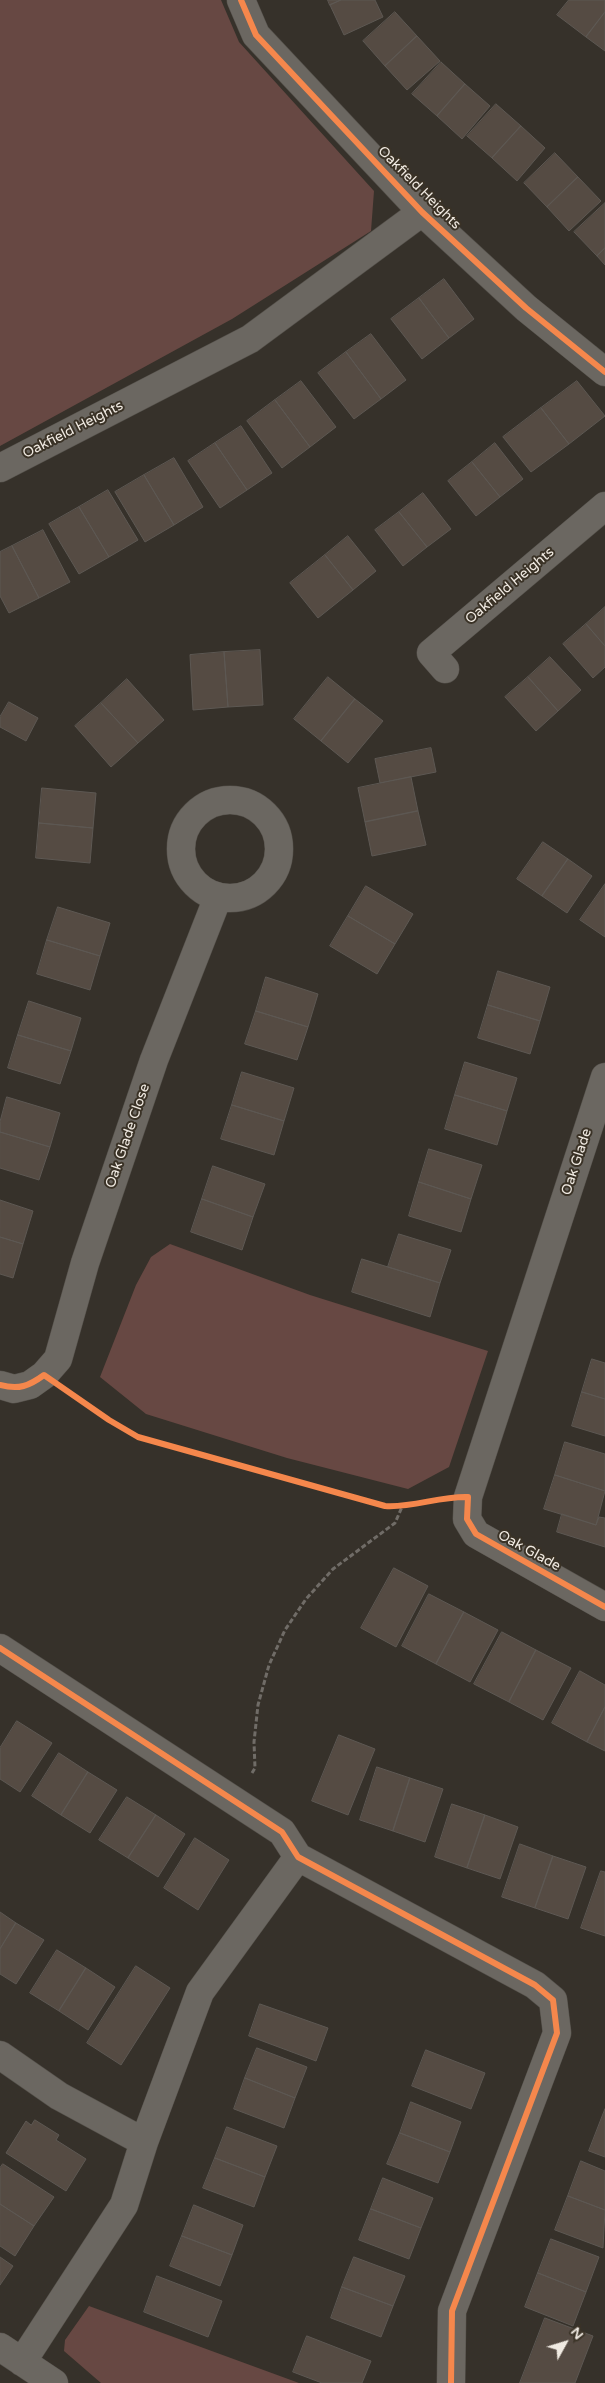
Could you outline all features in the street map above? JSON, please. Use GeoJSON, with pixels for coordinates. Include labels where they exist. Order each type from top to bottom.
{"type":"FeatureCollection","features":[{"type":"Feature","properties":{"kind":"street","name":"Oakfield Heights"},"geometry":{"type":"LineString","coordinates":[[241,0],[256,35],[422,212],[526,308],[605,372]]}},
{"type":"Feature","properties":{"kind":"street","name":"Oakfield Heights"},"geometry":{"type":"LineString","coordinates":[[0,468],[250,339],[422,212]]}},
{"type":"Feature","properties":{"kind":"street","name":"Oakfield Heights"},"geometry":{"type":"LineString","coordinates":[[445,669],[431,653],[605,506]]}},
{"type":"Feature","properties":{"kind":"street","name":"Oak Glade Close"},"geometry":{"type":"LineString","coordinates":[[0,1386],[14,1389],[30,1386],[44,1375],[58,1359],[85,1263],[154,1060],[218,897]]}},
{"type":"Feature","properties":{"kind":"street","name":"Oak Glade"},"geometry":{"type":"LineString","coordinates":[[605,1077],[468,1497],[467,1519],[476,1534],[605,1607]]}},
{"type":"Feature","properties":{"kind":"street"},"geometry":{"type":"LineString","coordinates":[[0,1648],[282,1832],[298,1857],[535,1985],[553,2000],[557,2033],[452,2311],[450,2383]]}},
{"type":"Feature","properties":{"kind":"street"},"geometry":{"type":"LineString","coordinates":[[54,2383],[11,2354],[124,2205],[144,2142],[200,1992],[298,1857]]}},
{"type":"Feature","properties":{"kind":"street"},"geometry":{"type":"LineString","coordinates":[[0,2055],[59,2096],[144,2142]]}},
{"type":"Feature","properties":{"kind":"path"},"geometry":{"type":"LineString","coordinates":[[394,1507],[412,1505]]}},
{"type":"Feature","properties":{"kind":"path"},"geometry":{"type":"LineString","coordinates":[[235,1802],[255,1768],[254,1742],[258,1705],[269,1665],[285,1630],[306,1599],[333,1569],[395,1523],[402,1507]]}},
{"type":"Feature","properties":{"kind":"shaded area"},"geometry":{"type":"Polygon","coordinates":[[[0,0],[221,0],[239,42],[374,191],[371,231],[232,319],[0,446],[0,0]]]}},
{"type":"Feature","properties":{"kind":"shaded area"},"geometry":{"type":"Polygon","coordinates":[[[170,1244],[310,1295],[488,1351],[449,1467],[408,1489],[287,1458],[146,1414],[100,1377],[136,1285],[151,1257],[170,1244]]]}},
{"type":"Feature","properties":{"kind":"shaded area"},"geometry":{"type":"Polygon","coordinates":[[[89,2306],[299,2383],[101,2383],[64,2351],[65,2340],[89,2306]]]}},
{"type":"Feature","properties":{"kind":"building"},"geometry":{"type":"Polygon","coordinates":[[[328,0],[341,0],[330,5],[328,0]]]}},
{"type":"Feature","properties":{"kind":"building"},"geometry":{"type":"Polygon","coordinates":[[[341,0],[375,0],[383,17],[344,35],[330,5],[341,0]]]}},
{"type":"Feature","properties":{"kind":"building"},"geometry":{"type":"Polygon","coordinates":[[[569,0],[605,0],[605,12],[586,37],[557,15],[569,0]]]}},
{"type":"Feature","properties":{"kind":"building"},"geometry":{"type":"Polygon","coordinates":[[[395,12],[417,36],[385,66],[363,41],[395,12]]]}},
{"type":"Feature","properties":{"kind":"building"},"geometry":{"type":"Polygon","coordinates":[[[605,12],[605,51],[586,37],[605,12]]]}},
{"type":"Feature","properties":{"kind":"building"},"geometry":{"type":"Polygon","coordinates":[[[417,36],[440,61],[407,90],[385,66],[417,36]]]}},
{"type":"Feature","properties":{"kind":"building"},"geometry":{"type":"Polygon","coordinates":[[[441,62],[465,84],[437,116],[412,94],[441,62]]]}},
{"type":"Feature","properties":{"kind":"building"},"geometry":{"type":"Polygon","coordinates":[[[465,84],[490,106],[462,139],[437,116],[465,84]]]}},
{"type":"Feature","properties":{"kind":"building"},"geometry":{"type":"Polygon","coordinates":[[[496,104],[521,126],[492,158],[467,136],[496,104]]]}},
{"type":"Feature","properties":{"kind":"building"},"geometry":{"type":"Polygon","coordinates":[[[521,126],[545,148],[517,181],[492,158],[521,126]]]}},
{"type":"Feature","properties":{"kind":"building"},"geometry":{"type":"Polygon","coordinates":[[[555,153],[578,177],[547,207],[524,183],[555,153]]]}},
{"type":"Feature","properties":{"kind":"building"},"geometry":{"type":"Polygon","coordinates":[[[578,177],[601,201],[569,231],[547,207],[578,177]]]}},
{"type":"Feature","properties":{"kind":"building"},"geometry":{"type":"Polygon","coordinates":[[[605,203],[605,248],[597,256],[574,232],[605,203]]]}},
{"type":"Feature","properties":{"kind":"building"},"geometry":{"type":"Polygon","coordinates":[[[605,248],[605,265],[597,256],[605,248]]]}},
{"type":"Feature","properties":{"kind":"building"},"geometry":{"type":"Polygon","coordinates":[[[444,279],[474,319],[449,338],[419,298],[444,279]]]}},
{"type":"Feature","properties":{"kind":"building"},"geometry":{"type":"Polygon","coordinates":[[[419,298],[449,338],[422,359],[391,319],[419,298]]]}},
{"type":"Feature","properties":{"kind":"building"},"geometry":{"type":"Polygon","coordinates":[[[371,334],[406,380],[381,399],[346,352],[371,334]]]}},
{"type":"Feature","properties":{"kind":"building"},"geometry":{"type":"Polygon","coordinates":[[[346,352],[381,399],[354,419],[318,373],[346,352]]]}},
{"type":"Feature","properties":{"kind":"building"},"geometry":{"type":"Polygon","coordinates":[[[301,381],[336,427],[310,447],[275,400],[301,381]]]}},
{"type":"Feature","properties":{"kind":"building"},"geometry":{"type":"Polygon","coordinates":[[[577,381],[605,416],[569,444],[541,408],[577,381]]]}},
{"type":"Feature","properties":{"kind":"building"},"geometry":{"type":"Polygon","coordinates":[[[275,400],[310,447],[282,468],[247,421],[275,400]]]}},
{"type":"Feature","properties":{"kind":"building"},"geometry":{"type":"Polygon","coordinates":[[[541,408],[569,444],[531,472],[503,437],[541,408]]]}},
{"type":"Feature","properties":{"kind":"building"},"geometry":{"type":"Polygon","coordinates":[[[241,426],[272,473],[247,490],[215,443],[241,426]]]}},
{"type":"Feature","properties":{"kind":"building"},"geometry":{"type":"Polygon","coordinates":[[[215,443],[247,490],[220,508],[188,461],[215,443]]]}},
{"type":"Feature","properties":{"kind":"building"},"geometry":{"type":"Polygon","coordinates":[[[495,443],[523,479],[500,497],[472,462],[495,443]]]}},
{"type":"Feature","properties":{"kind":"building"},"geometry":{"type":"Polygon","coordinates":[[[174,458],[203,507],[174,525],[144,475],[174,458]]]}},
{"type":"Feature","properties":{"kind":"building"},"geometry":{"type":"Polygon","coordinates":[[[472,462],[500,497],[476,516],[448,481],[472,462]]]}},
{"type":"Feature","properties":{"kind":"building"},"geometry":{"type":"Polygon","coordinates":[[[144,475],[174,525],[145,542],[115,492],[144,475]]]}},
{"type":"Feature","properties":{"kind":"building"},"geometry":{"type":"Polygon","coordinates":[[[108,490],[138,540],[109,557],[79,507],[108,490]]]}},
{"type":"Feature","properties":{"kind":"building"},"geometry":{"type":"Polygon","coordinates":[[[423,493],[451,529],[427,547],[399,512],[423,493]]]}},
{"type":"Feature","properties":{"kind":"building"},"geometry":{"type":"Polygon","coordinates":[[[79,507],[109,557],[79,574],[49,524],[79,507]]]}},
{"type":"Feature","properties":{"kind":"building"},"geometry":{"type":"Polygon","coordinates":[[[399,512],[427,547],[403,566],[375,530],[399,512]]]}},
{"type":"Feature","properties":{"kind":"building"},"geometry":{"type":"Polygon","coordinates":[[[43,530],[70,582],[39,598],[12,546],[43,530]]]}},
{"type":"Feature","properties":{"kind":"building"},"geometry":{"type":"Polygon","coordinates":[[[348,536],[376,571],[353,590],[325,555],[348,536]]]}},
{"type":"Feature","properties":{"kind":"building"},"geometry":{"type":"Polygon","coordinates":[[[12,546],[39,598],[9,613],[0,596],[0,552],[12,546]]]}},
{"type":"Feature","properties":{"kind":"building"},"geometry":{"type":"Polygon","coordinates":[[[325,555],[353,590],[318,618],[290,583],[325,555]]]}},
{"type":"Feature","properties":{"kind":"building"},"geometry":{"type":"Polygon","coordinates":[[[605,607],[605,646],[586,624],[605,607]]]}},
{"type":"Feature","properties":{"kind":"building"},"geometry":{"type":"Polygon","coordinates":[[[586,624],[605,646],[605,667],[593,678],[563,644],[586,624]]]}},
{"type":"Feature","properties":{"kind":"building"},"geometry":{"type":"Polygon","coordinates":[[[260,650],[263,705],[228,707],[224,652],[260,650]]]}},
{"type":"Feature","properties":{"kind":"building"},"geometry":{"type":"Polygon","coordinates":[[[224,652],[228,707],[193,710],[190,655],[224,652]]]}},
{"type":"Feature","properties":{"kind":"building"},"geometry":{"type":"Polygon","coordinates":[[[550,657],[581,690],[558,711],[528,677],[550,657]]]}},
{"type":"Feature","properties":{"kind":"building"},"geometry":{"type":"Polygon","coordinates":[[[328,677],[355,699],[321,741],[294,719],[328,677]]]}},
{"type":"Feature","properties":{"kind":"building"},"geometry":{"type":"Polygon","coordinates":[[[528,677],[558,711],[536,731],[505,697],[528,677]]]}},
{"type":"Feature","properties":{"kind":"building"},"geometry":{"type":"Polygon","coordinates":[[[127,679],[164,720],[138,743],[101,703],[127,679]]]}},
{"type":"Feature","properties":{"kind":"building"},"geometry":{"type":"Polygon","coordinates":[[[355,699],[383,721],[348,763],[321,741],[355,699]]]}},
{"type":"Feature","properties":{"kind":"building"},"geometry":{"type":"Polygon","coordinates":[[[9,702],[38,718],[26,741],[0,727],[0,717],[9,702]]]}},
{"type":"Feature","properties":{"kind":"building"},"geometry":{"type":"Polygon","coordinates":[[[101,703],[138,743],[111,767],[75,726],[101,703]]]}},
{"type":"Feature","properties":{"kind":"building"},"geometry":{"type":"Polygon","coordinates":[[[431,748],[436,772],[380,783],[375,759],[431,748]]]}},
{"type":"Feature","properties":{"kind":"building"},"geometry":{"type":"Polygon","coordinates":[[[411,777],[418,811],[365,822],[358,788],[411,777]]]}},
{"type":"Feature","properties":{"kind":"building"},"geometry":{"type":"Polygon","coordinates":[[[42,788],[96,793],[93,828],[39,823],[42,788]]]}},
{"type":"Feature","properties":{"kind":"building"},"geometry":{"type":"Polygon","coordinates":[[[418,811],[426,845],[372,856],[365,822],[418,811]]]}},
{"type":"Feature","properties":{"kind":"building"},"geometry":{"type":"Polygon","coordinates":[[[39,823],[93,828],[90,863],[36,858],[39,823]]]}},
{"type":"Feature","properties":{"kind":"building"},"geometry":{"type":"Polygon","coordinates":[[[543,842],[568,859],[542,896],[517,879],[543,842]]]}},
{"type":"Feature","properties":{"kind":"building"},"geometry":{"type":"Polygon","coordinates":[[[568,859],[592,876],[567,913],[542,896],[568,859]]]}},
{"type":"Feature","properties":{"kind":"building"},"geometry":{"type":"Polygon","coordinates":[[[605,884],[605,937],[580,920],[605,884]]]}},
{"type":"Feature","properties":{"kind":"building"},"geometry":{"type":"Polygon","coordinates":[[[366,886],[413,914],[395,944],[348,916],[366,886]]]}},
{"type":"Feature","properties":{"kind":"building"},"geometry":{"type":"Polygon","coordinates":[[[58,907],[110,923],[100,956],[47,940],[58,907]]]}},
{"type":"Feature","properties":{"kind":"building"},"geometry":{"type":"Polygon","coordinates":[[[348,916],[395,944],[377,974],[330,946],[348,916]]]}},
{"type":"Feature","properties":{"kind":"building"},"geometry":{"type":"Polygon","coordinates":[[[47,940],[100,956],[90,990],[37,974],[47,940]]]}},
{"type":"Feature","properties":{"kind":"building"},"geometry":{"type":"Polygon","coordinates":[[[498,971],[550,987],[540,1021],[488,1005],[498,971]]]}},
{"type":"Feature","properties":{"kind":"building"},"geometry":{"type":"Polygon","coordinates":[[[266,977],[318,994],[308,1027],[256,1011],[266,977]]]}},
{"type":"Feature","properties":{"kind":"building"},"geometry":{"type":"Polygon","coordinates":[[[29,1001],[81,1018],[71,1051],[18,1035],[29,1001]]]}},
{"type":"Feature","properties":{"kind":"building"},"geometry":{"type":"Polygon","coordinates":[[[488,1005],[540,1021],[530,1054],[478,1038],[488,1005]]]}},
{"type":"Feature","properties":{"kind":"building"},"geometry":{"type":"Polygon","coordinates":[[[256,1011],[308,1027],[297,1060],[245,1044],[256,1011]]]}},
{"type":"Feature","properties":{"kind":"building"},"geometry":{"type":"Polygon","coordinates":[[[18,1035],[71,1051],[60,1084],[8,1068],[18,1035]]]}},
{"type":"Feature","properties":{"kind":"building"},"geometry":{"type":"Polygon","coordinates":[[[465,1062],[517,1078],[507,1111],[455,1095],[465,1062]]]}},
{"type":"Feature","properties":{"kind":"building"},"geometry":{"type":"Polygon","coordinates":[[[242,1072],[294,1088],[284,1121],[232,1105],[242,1072]]]}},
{"type":"Feature","properties":{"kind":"building"},"geometry":{"type":"Polygon","coordinates":[[[455,1095],[507,1111],[497,1145],[445,1129],[455,1095]]]}},
{"type":"Feature","properties":{"kind":"building"},"geometry":{"type":"Polygon","coordinates":[[[7,1097],[60,1113],[50,1147],[0,1132],[0,1122],[7,1097]]]}},
{"type":"Feature","properties":{"kind":"building"},"geometry":{"type":"Polygon","coordinates":[[[232,1105],[284,1121],[274,1155],[221,1139],[232,1105]]]}},
{"type":"Feature","properties":{"kind":"building"},"geometry":{"type":"Polygon","coordinates":[[[0,1132],[50,1147],[39,1180],[0,1168],[0,1132]]]}},
{"type":"Feature","properties":{"kind":"building"},"geometry":{"type":"Polygon","coordinates":[[[429,1149],[482,1165],[471,1199],[419,1182],[429,1149]]]}},
{"type":"Feature","properties":{"kind":"building"},"geometry":{"type":"Polygon","coordinates":[[[213,1166],[265,1184],[253,1217],[202,1199],[213,1166]]]}},
{"type":"Feature","properties":{"kind":"building"},"geometry":{"type":"Polygon","coordinates":[[[419,1182],[471,1199],[461,1232],[409,1216],[419,1182]]]}},
{"type":"Feature","properties":{"kind":"building"},"geometry":{"type":"Polygon","coordinates":[[[202,1199],[253,1217],[242,1250],[191,1232],[202,1199]]]}},
{"type":"Feature","properties":{"kind":"building"},"geometry":{"type":"Polygon","coordinates":[[[0,1200],[33,1211],[23,1244],[0,1237],[0,1200]]]}},
{"type":"Feature","properties":{"kind":"building"},"geometry":{"type":"Polygon","coordinates":[[[399,1234],[451,1250],[440,1283],[388,1267],[399,1234]]]}},
{"type":"Feature","properties":{"kind":"building"},"geometry":{"type":"Polygon","coordinates":[[[0,1237],[23,1244],[13,1278],[0,1274],[0,1237]]]}},
{"type":"Feature","properties":{"kind":"building"},"geometry":{"type":"Polygon","coordinates":[[[362,1259],[440,1283],[430,1317],[352,1292],[362,1259]]]}},
{"type":"Feature","properties":{"kind":"building"},"geometry":{"type":"Polygon","coordinates":[[[592,1359],[605,1363],[605,1399],[582,1392],[592,1359]]]}},
{"type":"Feature","properties":{"kind":"building"},"geometry":{"type":"Polygon","coordinates":[[[582,1392],[605,1399],[605,1436],[572,1426],[582,1392]]]}},
{"type":"Feature","properties":{"kind":"building"},"geometry":{"type":"Polygon","coordinates":[[[565,1442],[605,1454],[605,1491],[555,1475],[565,1442]]]}},
{"type":"Feature","properties":{"kind":"building"},"geometry":{"type":"Polygon","coordinates":[[[555,1475],[605,1491],[596,1525],[544,1509],[555,1475]]]}},
{"type":"Feature","properties":{"kind":"building"},"geometry":{"type":"Polygon","coordinates":[[[562,1514],[596,1525],[599,1517],[605,1518],[605,1547],[557,1532],[562,1514]]]}},
{"type":"Feature","properties":{"kind":"building"},"geometry":{"type":"Polygon","coordinates":[[[394,1568],[428,1586],[396,1647],[361,1628],[394,1568]]]}},
{"type":"Feature","properties":{"kind":"building"},"geometry":{"type":"Polygon","coordinates":[[[429,1594],[464,1612],[436,1664],[402,1646],[429,1594]]]}},
{"type":"Feature","properties":{"kind":"building"},"geometry":{"type":"Polygon","coordinates":[[[464,1612],[498,1630],[470,1682],[436,1664],[464,1612]]]}},
{"type":"Feature","properties":{"kind":"building"},"geometry":{"type":"Polygon","coordinates":[[[502,1632],[536,1650],[509,1702],[474,1684],[502,1632]]]}},
{"type":"Feature","properties":{"kind":"building"},"geometry":{"type":"Polygon","coordinates":[[[536,1650],[571,1668],[543,1720],[509,1702],[536,1650]]]}},
{"type":"Feature","properties":{"kind":"building"},"geometry":{"type":"Polygon","coordinates":[[[580,1671],[605,1685],[605,1707],[587,1742],[552,1723],[580,1671]]]}},
{"type":"Feature","properties":{"kind":"building"},"geometry":{"type":"Polygon","coordinates":[[[605,1707],[605,1751],[587,1742],[605,1707]]]}},
{"type":"Feature","properties":{"kind":"building"},"geometry":{"type":"Polygon","coordinates":[[[17,1721],[52,1743],[20,1792],[0,1779],[0,1748],[17,1721]]]}},
{"type":"Feature","properties":{"kind":"building"},"geometry":{"type":"Polygon","coordinates":[[[339,1735],[375,1749],[348,1815],[312,1801],[339,1735]]]}},
{"type":"Feature","properties":{"kind":"building"},"geometry":{"type":"Polygon","coordinates":[[[59,1753],[88,1772],[61,1815],[32,1796],[59,1753]]]}},
{"type":"Feature","properties":{"kind":"building"},"geometry":{"type":"Polygon","coordinates":[[[377,1767],[410,1778],[393,1831],[360,1820],[377,1767]]]}},
{"type":"Feature","properties":{"kind":"building"},"geometry":{"type":"Polygon","coordinates":[[[88,1772],[117,1790],[90,1833],[61,1815],[88,1772]]]}},
{"type":"Feature","properties":{"kind":"building"},"geometry":{"type":"Polygon","coordinates":[[[410,1778],[443,1789],[425,1842],[393,1831],[410,1778]]]}},
{"type":"Feature","properties":{"kind":"building"},"geometry":{"type":"Polygon","coordinates":[[[127,1797],[156,1815],[128,1858],[99,1840],[127,1797]]]}},
{"type":"Feature","properties":{"kind":"building"},"geometry":{"type":"Polygon","coordinates":[[[452,1804],[485,1815],[467,1868],[435,1857],[452,1804]]]}},
{"type":"Feature","properties":{"kind":"building"},"geometry":{"type":"Polygon","coordinates":[[[156,1815],[185,1834],[158,1877],[128,1858],[156,1815]]]}},
{"type":"Feature","properties":{"kind":"building"},"geometry":{"type":"Polygon","coordinates":[[[485,1815],[518,1827],[500,1879],[467,1868],[485,1815]]]}},
{"type":"Feature","properties":{"kind":"building"},"geometry":{"type":"Polygon","coordinates":[[[195,1838],[229,1860],[198,1910],[164,1888],[195,1838]]]}},
{"type":"Feature","properties":{"kind":"building"},"geometry":{"type":"Polygon","coordinates":[[[520,1844],[553,1856],[535,1908],[502,1897],[520,1844]]]}},
{"type":"Feature","properties":{"kind":"building"},"geometry":{"type":"Polygon","coordinates":[[[553,1856],[586,1867],[568,1919],[535,1908],[553,1856]]]}},
{"type":"Feature","properties":{"kind":"building"},"geometry":{"type":"Polygon","coordinates":[[[601,1871],[605,1872],[605,1936],[581,1928],[601,1871]]]}},
{"type":"Feature","properties":{"kind":"building"},"geometry":{"type":"Polygon","coordinates":[[[0,1912],[16,1923],[0,1949],[0,1912]]]}},
{"type":"Feature","properties":{"kind":"building"},"geometry":{"type":"Polygon","coordinates":[[[16,1923],[44,1940],[16,1984],[0,1974],[0,1949],[16,1923]]]}},
{"type":"Feature","properties":{"kind":"building"},"geometry":{"type":"Polygon","coordinates":[[[57,1950],[86,1968],[59,2011],[30,1993],[57,1950]]]}},
{"type":"Feature","properties":{"kind":"building"},"geometry":{"type":"Polygon","coordinates":[[[136,1966],[170,1988],[121,2065],[87,2043],[136,1966]]]}},
{"type":"Feature","properties":{"kind":"building"},"geometry":{"type":"Polygon","coordinates":[[[86,1968],[115,1987],[88,2030],[59,2011],[86,1968]]]}},
{"type":"Feature","properties":{"kind":"building"},"geometry":{"type":"Polygon","coordinates":[[[260,2004],[328,2028],[316,2061],[249,2036],[260,2004]]]}},
{"type":"Feature","properties":{"kind":"building"},"geometry":{"type":"Polygon","coordinates":[[[257,2048],[307,2067],[295,2098],[245,2078],[257,2048]]]}},
{"type":"Feature","properties":{"kind":"building"},"geometry":{"type":"Polygon","coordinates":[[[426,2050],[485,2073],[471,2109],[412,2086],[426,2050]]]}},
{"type":"Feature","properties":{"kind":"building"},"geometry":{"type":"Polygon","coordinates":[[[245,2078],[295,2098],[284,2128],[234,2109],[245,2078]]]}},
{"type":"Feature","properties":{"kind":"building"},"geometry":{"type":"Polygon","coordinates":[[[411,2102],[461,2122],[450,2152],[400,2133],[411,2102]]]}},
{"type":"Feature","properties":{"kind":"building"},"geometry":{"type":"Polygon","coordinates":[[[605,2109],[605,2157],[589,2151],[605,2109]]]}},
{"type":"Feature","properties":{"kind":"building"},"geometry":{"type":"Polygon","coordinates":[[[35,2120],[59,2135],[56,2140],[86,2159],[66,2191],[6,2153],[26,2121],[31,2125],[35,2120]]]}},
{"type":"Feature","properties":{"kind":"building"},"geometry":{"type":"Polygon","coordinates":[[[227,2127],[277,2146],[265,2177],[215,2158],[227,2127]]]}},
{"type":"Feature","properties":{"kind":"building"},"geometry":{"type":"Polygon","coordinates":[[[400,2133],[450,2152],[438,2183],[387,2164],[400,2133]]]}},
{"type":"Feature","properties":{"kind":"building"},"geometry":{"type":"Polygon","coordinates":[[[215,2158],[265,2177],[254,2207],[203,2188],[215,2158]]]}},
{"type":"Feature","properties":{"kind":"building"},"geometry":{"type":"Polygon","coordinates":[[[581,2161],[605,2171],[605,2210],[568,2196],[581,2161]]]}},
{"type":"Feature","properties":{"kind":"building"},"geometry":{"type":"Polygon","coordinates":[[[3,2164],[54,2197],[34,2226],[0,2204],[0,2168],[3,2164]]]}},
{"type":"Feature","properties":{"kind":"building"},"geometry":{"type":"Polygon","coordinates":[[[383,2178],[433,2198],[421,2228],[371,2209],[383,2178]]]}},
{"type":"Feature","properties":{"kind":"building"},"geometry":{"type":"Polygon","coordinates":[[[568,2196],[605,2210],[603,2248],[555,2230],[568,2196]]]}},
{"type":"Feature","properties":{"kind":"building"},"geometry":{"type":"Polygon","coordinates":[[[0,2204],[34,2226],[15,2256],[0,2246],[0,2204]]]}},
{"type":"Feature","properties":{"kind":"building"},"geometry":{"type":"Polygon","coordinates":[[[194,2205],[243,2225],[232,2255],[182,2236],[194,2205]]]}},
{"type":"Feature","properties":{"kind":"building"},"geometry":{"type":"Polygon","coordinates":[[[371,2209],[421,2228],[409,2259],[359,2240],[371,2209]]]}},
{"type":"Feature","properties":{"kind":"building"},"geometry":{"type":"Polygon","coordinates":[[[182,2236],[232,2255],[220,2286],[170,2266],[182,2236]]]}},
{"type":"Feature","properties":{"kind":"building"},"geometry":{"type":"Polygon","coordinates":[[[551,2239],[599,2257],[586,2292],[538,2273],[551,2239]]]}},
{"type":"Feature","properties":{"kind":"building"},"geometry":{"type":"Polygon","coordinates":[[[0,2257],[13,2266],[0,2285],[0,2257]]]}},
{"type":"Feature","properties":{"kind":"building"},"geometry":{"type":"Polygon","coordinates":[[[354,2257],[405,2276],[393,2306],[342,2287],[354,2257]]]}},
{"type":"Feature","properties":{"kind":"building"},"geometry":{"type":"Polygon","coordinates":[[[538,2273],[586,2292],[573,2326],[525,2307],[538,2273]]]}},
{"type":"Feature","properties":{"kind":"building"},"geometry":{"type":"Polygon","coordinates":[[[157,2276],[222,2301],[208,2337],[144,2312],[157,2276]]]}},
{"type":"Feature","properties":{"kind":"building"},"geometry":{"type":"Polygon","coordinates":[[[342,2287],[393,2306],[381,2337],[331,2318],[342,2287]]]}},
{"type":"Feature","properties":{"kind":"building"},"geometry":{"type":"Polygon","coordinates":[[[545,2318],[593,2336],[575,2383],[520,2383],[545,2318]]]}},
{"type":"Feature","properties":{"kind":"building"},"geometry":{"type":"Polygon","coordinates":[[[307,2336],[371,2361],[362,2383],[322,2383],[293,2372],[307,2336]]]}},
{"type":"Feature","properties":{"kind":"cycle path"},"geometry":{"type":"LineString","coordinates":[[241,0],[256,35],[422,212],[526,308],[605,372]]}},
{"type":"Feature","properties":{"kind":"cycle path"},"geometry":{"type":"LineString","coordinates":[[0,1385],[23,1386],[44,1375],[109,1420],[138,1437],[385,1506],[468,1497],[467,1519],[476,1534],[605,1607]]}},
{"type":"Feature","properties":{"kind":"cycle path"},"geometry":{"type":"LineString","coordinates":[[0,1648],[282,1832],[298,1857],[535,1985],[553,2000],[557,2033],[452,2311],[451,2383]]}}]}
